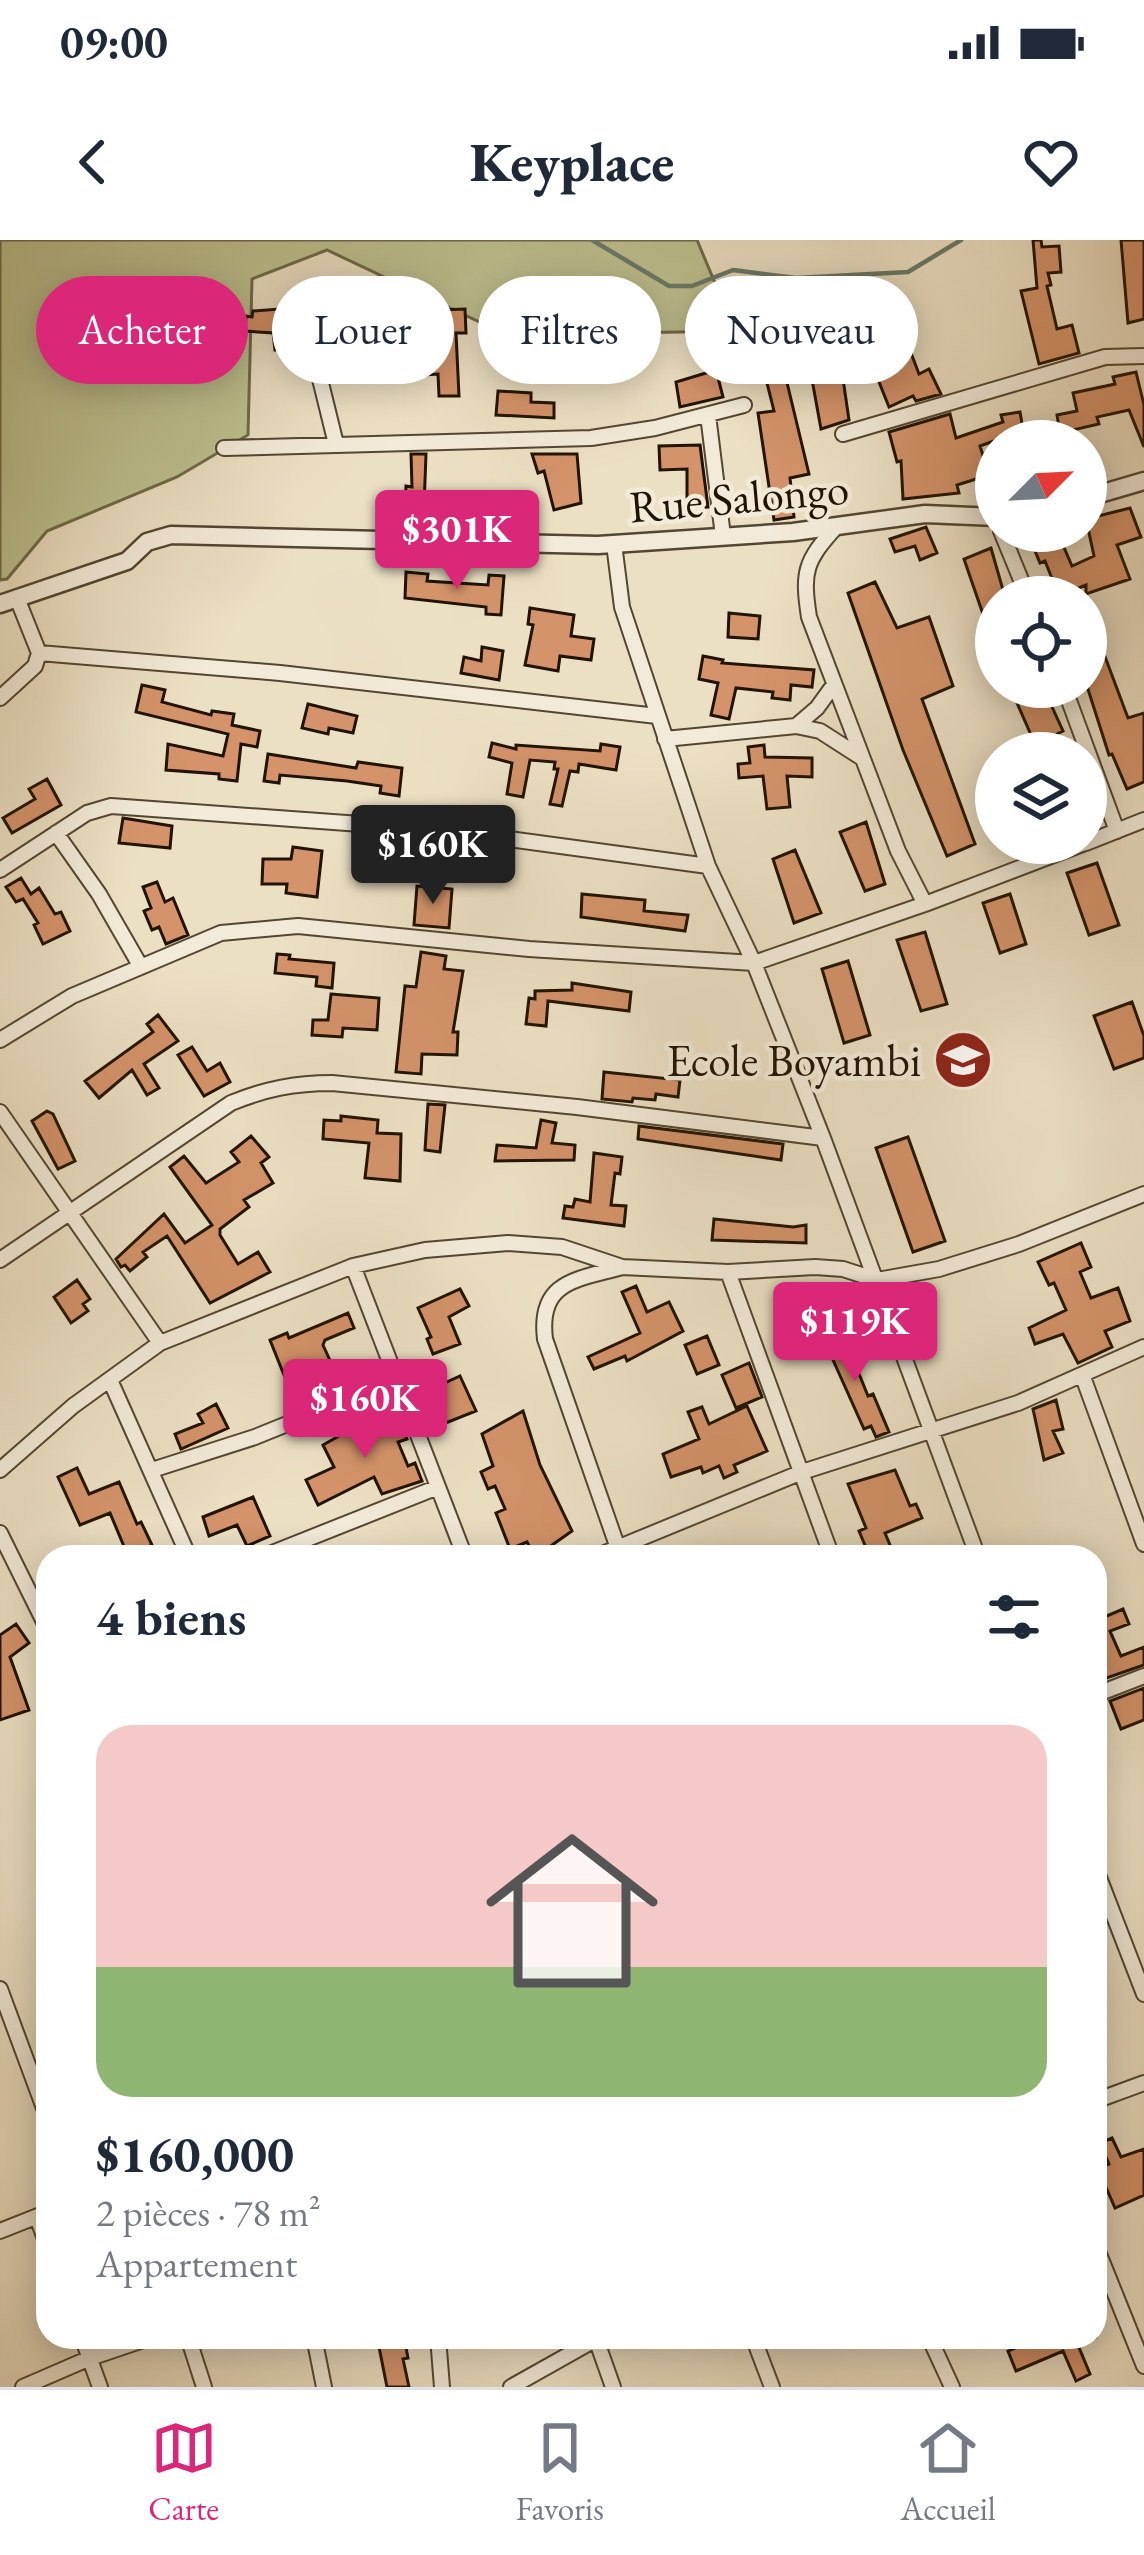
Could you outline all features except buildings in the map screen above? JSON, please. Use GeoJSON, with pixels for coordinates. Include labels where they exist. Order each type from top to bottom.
{"type":"FeatureCollection","features":[{"type":"Feature","properties":{"kind":"street"},"geometry":{"type":"LineString","coordinates":[[843,434],[1105,357],[1144,356]]}},
{"type":"Feature","properties":{"kind":"street"},"geometry":{"type":"LineString","coordinates":[[321,384],[336,444]]}},
{"type":"Feature","properties":{"kind":"street"},"geometry":{"type":"LineString","coordinates":[[224,448],[590,438],[744,405]]}},
{"type":"Feature","properties":{"kind":"street"},"geometry":{"type":"LineString","coordinates":[[708,415],[723,536]]}},
{"type":"Feature","properties":{"kind":"street"},"geometry":{"type":"LineString","coordinates":[[1107,492],[1144,481]]}},
{"type":"Feature","properties":{"kind":"street","name":"Rue Salongo"},"geometry":{"type":"LineString","coordinates":[[9,601],[127,561],[147,542],[171,535],[614,544],[836,527],[925,514],[975,517]]}},
{"type":"Feature","properties":{"kind":"street"},"geometry":{"type":"LineString","coordinates":[[836,527],[808,561],[809,617],[898,851],[926,904]]}},
{"type":"Feature","properties":{"kind":"street"},"geometry":{"type":"LineString","coordinates":[[614,544],[622,607],[708,866],[754,963],[823,1138],[974,1545]]}},
{"type":"Feature","properties":{"kind":"street"},"geometry":{"type":"LineString","coordinates":[[0,698],[35,666],[39,653],[9,601]]}},
{"type":"Feature","properties":{"kind":"street"},"geometry":{"type":"LineString","coordinates":[[39,653],[280,673],[657,716]]}},
{"type":"Feature","properties":{"kind":"street"},"geometry":{"type":"LineString","coordinates":[[796,726],[833,686]]}},
{"type":"Feature","properties":{"kind":"street"},"geometry":{"type":"LineString","coordinates":[[1072,708],[1117,831]]}},
{"type":"Feature","properties":{"kind":"street"},"geometry":{"type":"LineString","coordinates":[[665,739],[796,726],[820,731],[862,758]]}},
{"type":"Feature","properties":{"kind":"street"},"geometry":{"type":"LineString","coordinates":[[0,870],[87,813],[111,806],[443,830],[708,866]]}},
{"type":"Feature","properties":{"kind":"street"},"geometry":{"type":"LineString","coordinates":[[1107,835],[1144,820]]}},
{"type":"Feature","properties":{"kind":"street"},"geometry":{"type":"LineString","coordinates":[[56,833],[99,894],[141,968]]}},
{"type":"Feature","properties":{"kind":"street"},"geometry":{"type":"LineString","coordinates":[[0,1040],[72,996],[221,933],[282,926],[529,949],[754,963],[1031,864]]}},
{"type":"Feature","properties":{"kind":"street"},"geometry":{"type":"LineString","coordinates":[[0,1260],[231,1103],[265,1089],[298,1083],[526,1101],[823,1138]]}},
{"type":"Feature","properties":{"kind":"street"},"geometry":{"type":"LineString","coordinates":[[0,1112],[160,1342]]}},
{"type":"Feature","properties":{"kind":"street"},"geometry":{"type":"LineString","coordinates":[[0,1470],[73,1406],[160,1342],[353,1266],[425,1250],[508,1243],[562,1247],[622,1268],[728,1272],[815,1267],[843,1269],[877,1280],[939,1269],[1018,1244],[1144,1194]]}},
{"type":"Feature","properties":{"kind":"street"},"geometry":{"type":"LineString","coordinates":[[353,1266],[460,1545]]}},
{"type":"Feature","properties":{"kind":"street"},"geometry":{"type":"LineString","coordinates":[[617,1545],[545,1339],[542,1316],[548,1298],[561,1287],[622,1268]]}},
{"type":"Feature","properties":{"kind":"street"},"geometry":{"type":"LineString","coordinates":[[728,1272],[828,1545]]}},
{"type":"Feature","properties":{"kind":"street"},"geometry":{"type":"LineString","coordinates":[[635,1545],[802,1472],[933,1432],[1083,1377],[1144,1347]]}},
{"type":"Feature","properties":{"kind":"street"},"geometry":{"type":"LineString","coordinates":[[1083,1377],[1144,1544]]}},
{"type":"Feature","properties":{"kind":"street"},"geometry":{"type":"LineString","coordinates":[[110,1380],[184,1545]]}},
{"type":"Feature","properties":{"kind":"street"},"geometry":{"type":"LineString","coordinates":[[152,1470],[255,1436],[396,1380]]}},
{"type":"Feature","properties":{"kind":"street"},"geometry":{"type":"LineString","coordinates":[[292,1545],[438,1487]]}},
{"type":"Feature","properties":{"kind":"street"},"geometry":{"type":"LineString","coordinates":[[0,1534],[36,1606]]}},
{"type":"Feature","properties":{"kind":"street"},"geometry":{"type":"LineString","coordinates":[[1107,1690],[1144,1676]]}},
{"type":"Feature","properties":{"kind":"street"},"geometry":{"type":"LineString","coordinates":[[1107,1899],[1144,1994]]}},
{"type":"Feature","properties":{"kind":"street"},"geometry":{"type":"LineString","coordinates":[[0,1989],[36,2086]]}},
{"type":"Feature","properties":{"kind":"street"},"geometry":{"type":"LineString","coordinates":[[1107,2097],[1144,2083]]}},
{"type":"Feature","properties":{"kind":"street"},"geometry":{"type":"LineString","coordinates":[[0,2231],[36,2217]]}},
{"type":"Feature","properties":{"kind":"street"},"geometry":{"type":"LineString","coordinates":[[1107,2274],[1144,2366]]}},
{"type":"Feature","properties":{"kind":"street"},"geometry":{"type":"LineString","coordinates":[[87,2349],[100,2387]]}},
{"type":"Feature","properties":{"kind":"street"},"geometry":{"type":"LineString","coordinates":[[23,2387],[117,2349]]}},
{"type":"Feature","properties":{"kind":"street"},"geometry":{"type":"LineString","coordinates":[[192,2349],[204,2387]]}},
{"type":"Feature","properties":{"kind":"street"},"geometry":{"type":"LineString","coordinates":[[316,2349],[324,2387]]}},
{"type":"Feature","properties":{"kind":"street"},"geometry":{"type":"LineString","coordinates":[[438,2349],[442,2387]]}},
{"type":"Feature","properties":{"kind":"street"},"geometry":{"type":"LineString","coordinates":[[511,2387],[578,2349]]}},
{"type":"Feature","properties":{"kind":"street"},"geometry":{"type":"LineString","coordinates":[[601,2349],[613,2387]]}},
{"type":"Feature","properties":{"kind":"street"},"geometry":{"type":"LineString","coordinates":[[758,2349],[772,2387]]}},
{"type":"Feature","properties":{"kind":"street"},"geometry":{"type":"LineString","coordinates":[[935,2349],[952,2387]]}},
{"type":"Feature","properties":{"kind":"green space"},"geometry":{"type":"Polygon","coordinates":[[[0,240],[697,240],[712,276],[685,276],[685,332],[661,332],[661,276],[478,276],[478,321],[454,310],[454,276],[382,276],[327,250],[252,279],[248,435],[177,477],[47,531],[7,579],[0,580],[0,240]]]}},
{"type":"Feature","properties":{"kind":"waterway"},"geometry":{"type":"LineString","coordinates":[[592,240],[669,286],[692,286],[733,270],[796,278],[908,272],[961,240]]}},
{"type":"Feature","properties":{"kind":"place","name":"Ecole Boyambi"},"geometry":{"type":"Point","coordinates":[963,1060]}}]}
